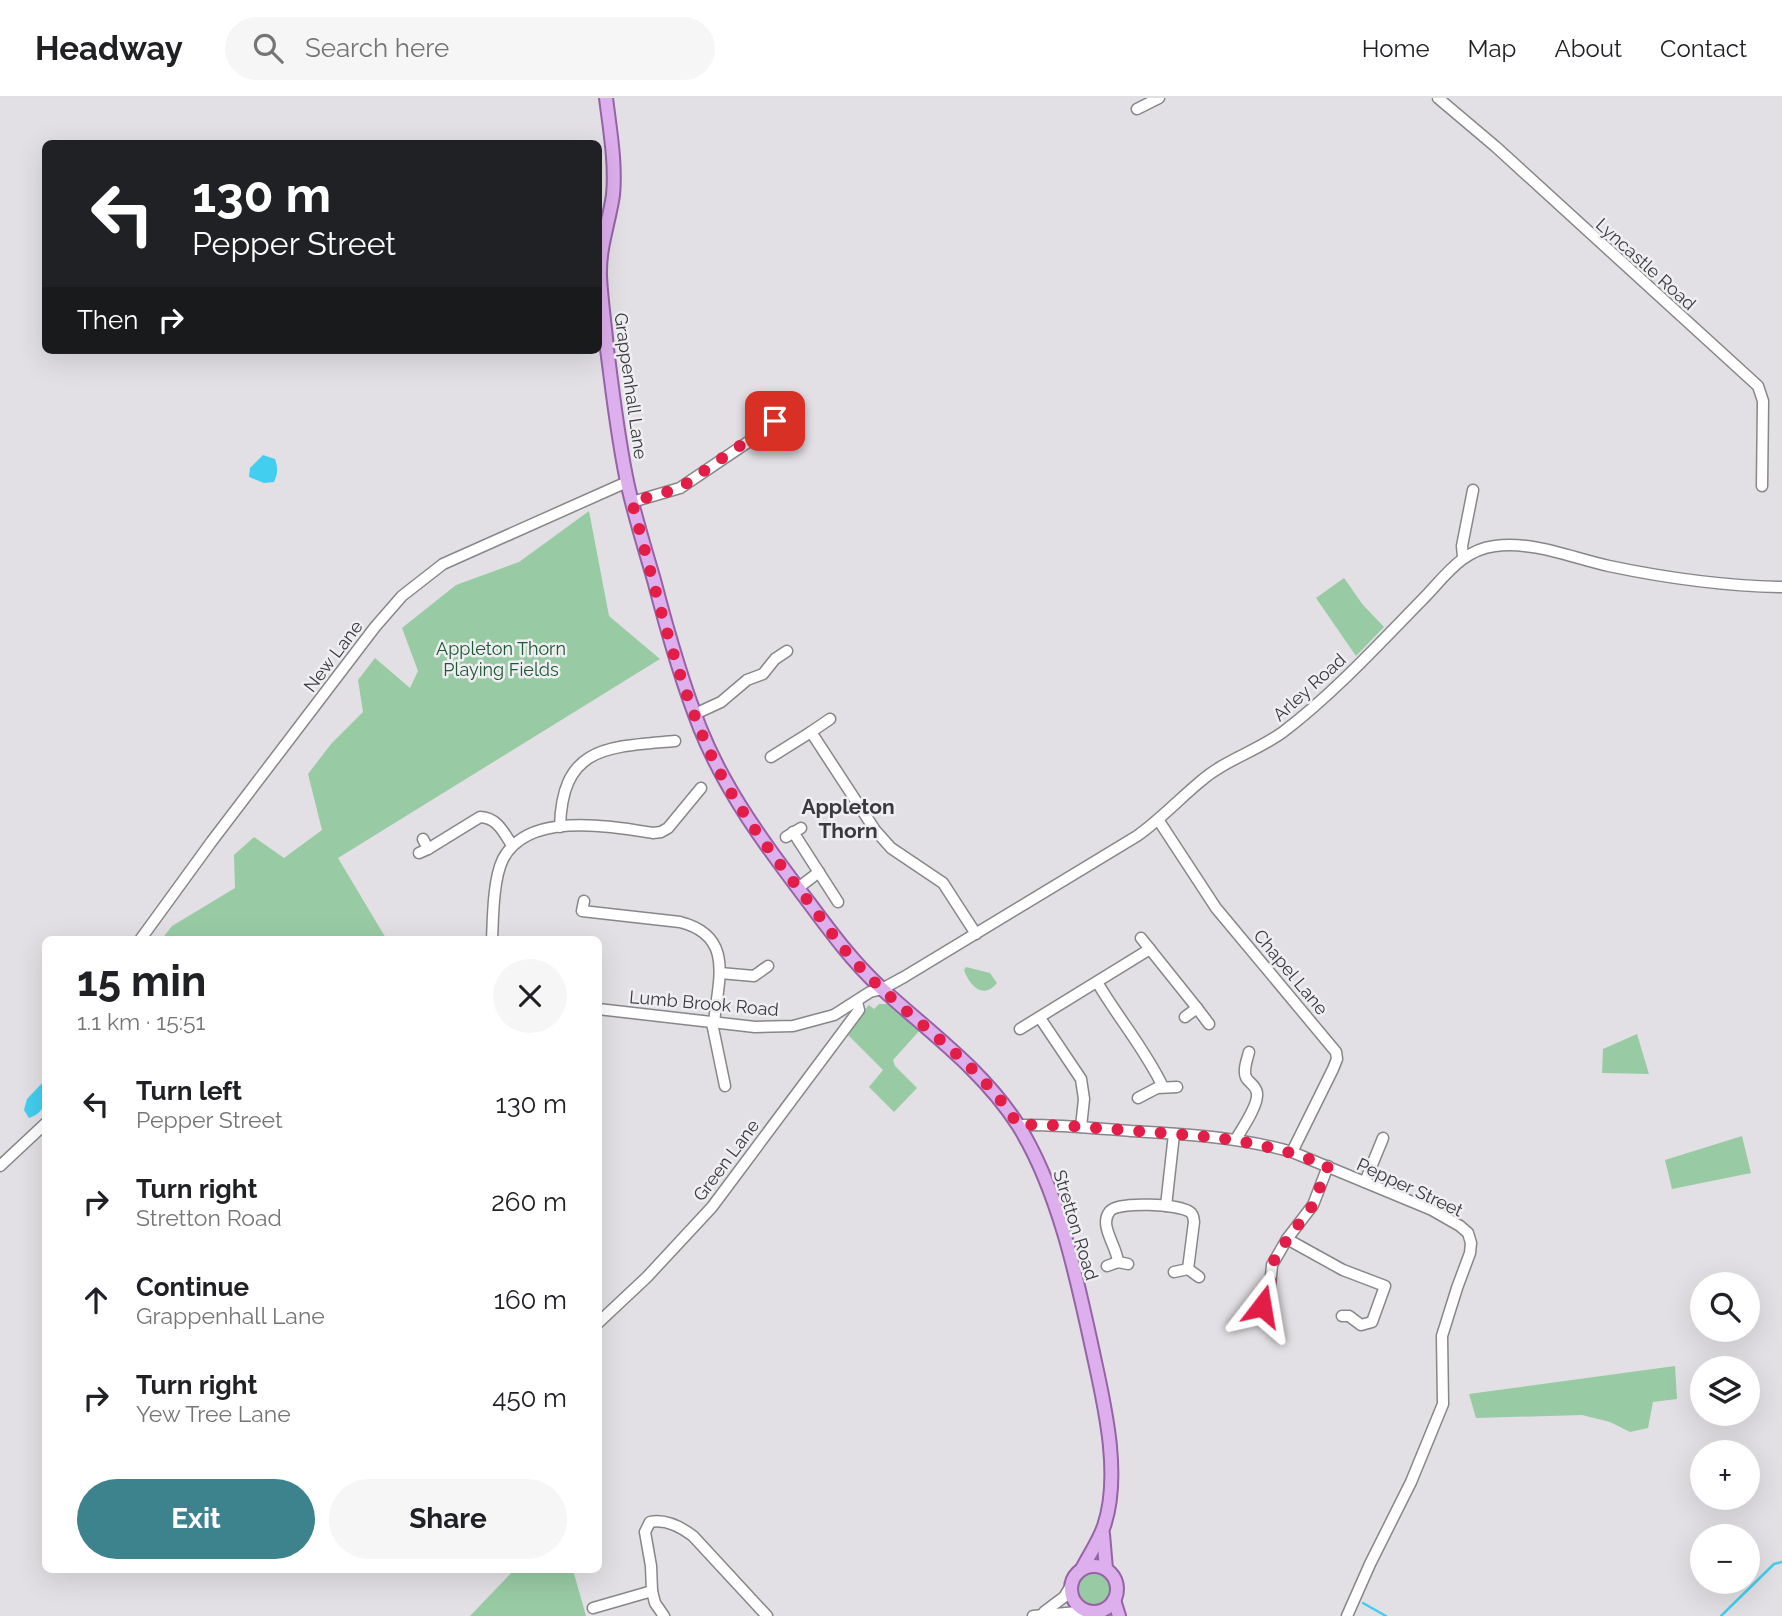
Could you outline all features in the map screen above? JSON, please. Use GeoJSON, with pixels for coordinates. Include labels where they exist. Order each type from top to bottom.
{"type":"FeatureCollection","features":[{"type":"Feature","properties":{"kind":"main road","name":"Grappenhall Lane"},"geometry":{"type":"LineString","coordinates":[[602,243],[613,191],[606,98]]}},
{"type":"Feature","properties":{"kind":"main road","name":"Grappenhall Lane"},"geometry":{"type":"LineString","coordinates":[[602,296],[627,482],[695,714],[723,778],[753,827],[850,957],[882,989]]}},
{"type":"Feature","properties":{"kind":"main road","name":"Stretton Road"},"geometry":{"type":"LineString","coordinates":[[882,989],[944,1042],[985,1084],[1018,1125],[1030,1145],[1053,1201],[1079,1294],[1099,1383],[1111,1471],[1111,1494],[1103,1530],[1082,1569]]}},
{"type":"Feature","properties":{"kind":"main road","name":"Stretton Road"},"geometry":{"type":"LineString","coordinates":[[1103,1530],[1106,1569]]}},
{"type":"Feature","properties":{"kind":"main road"},"geometry":{"type":"LineString","coordinates":[[1094,1566],[1106,1569],[1116,1580],[1118,1587],[1110,1606],[1095,1613],[1082,1608],[1073,1598],[1072,1584],[1082,1569],[1094,1566]]}},
{"type":"Feature","properties":{"kind":"main road"},"geometry":{"type":"LineString","coordinates":[[1114,1600],[1119,1616]]}},
{"type":"Feature","properties":{"kind":"street"},"geometry":{"type":"LineString","coordinates":[[1137,108],[1159,98]]}},
{"type":"Feature","properties":{"kind":"street","name":"Lyncastle Road"},"geometry":{"type":"LineString","coordinates":[[1438,98],[1496,147],[1758,386],[1763,401],[1762,486]]}},
{"type":"Feature","properties":{"kind":"street"},"geometry":{"type":"LineString","coordinates":[[632,502],[680,488],[763,432],[787,411]]}},
{"type":"Feature","properties":{"kind":"street","name":"New Lane"},"geometry":{"type":"LineString","coordinates":[[143,936],[375,627],[402,596],[443,564],[627,482]]}},
{"type":"Feature","properties":{"kind":"street"},"geometry":{"type":"LineString","coordinates":[[1463,557],[1462,546],[1473,490]]}},
{"type":"Feature","properties":{"kind":"street","name":"Arley Road"},"geometry":{"type":"LineString","coordinates":[[882,989],[1159,821],[1207,776],[1293,724],[1386,637],[1463,557],[1477,550],[1495,546],[1530,546],[1606,565],[1670,577],[1782,587]]}},
{"type":"Feature","properties":{"kind":"street"},"geometry":{"type":"LineString","coordinates":[[695,714],[720,702],[747,680],[760,676],[775,659],[788,650]]}},
{"type":"Feature","properties":{"kind":"street"},"geometry":{"type":"LineString","coordinates":[[771,757],[830,719]]}},
{"type":"Feature","properties":{"kind":"street"},"geometry":{"type":"LineString","coordinates":[[811,732],[875,830],[891,848],[943,883],[976,934]]}},
{"type":"Feature","properties":{"kind":"street"},"geometry":{"type":"LineString","coordinates":[[560,827],[560,809],[565,788],[574,770],[584,760],[596,753],[677,741]]}},
{"type":"Feature","properties":{"kind":"street"},"geometry":{"type":"LineString","coordinates":[[492,936],[498,872],[512,845],[526,835],[560,827],[604,825],[661,832],[668,828],[701,788]]}},
{"type":"Feature","properties":{"kind":"street"},"geometry":{"type":"LineString","coordinates":[[423,847],[480,817],[489,817],[496,821],[512,845]]}},
{"type":"Feature","properties":{"kind":"street","name":"Chapel Lane"},"geometry":{"type":"LineString","coordinates":[[1159,821],[1216,908],[1336,1052],[1334,1069],[1292,1152]]}},
{"type":"Feature","properties":{"kind":"street"},"geometry":{"type":"LineString","coordinates":[[793,832],[838,902]]}},
{"type":"Feature","properties":{"kind":"street"},"geometry":{"type":"LineString","coordinates":[[797,888],[819,872]]}},
{"type":"Feature","properties":{"kind":"street"},"geometry":{"type":"LineString","coordinates":[[584,901],[582,911],[693,925],[706,933],[720,957],[713,1023],[725,1086]]}},
{"type":"Feature","properties":{"kind":"street"},"geometry":{"type":"LineString","coordinates":[[1141,938],[1209,1024]]}},
{"type":"Feature","properties":{"kind":"street"},"geometry":{"type":"LineString","coordinates":[[1020,1029],[1150,948]]}},
{"type":"Feature","properties":{"kind":"street"},"geometry":{"type":"LineString","coordinates":[[720,973],[754,976],[768,966]]}},
{"type":"Feature","properties":{"kind":"street"},"geometry":{"type":"LineString","coordinates":[[1097,982],[1114,1012],[1144,1050],[1163,1087]]}},
{"type":"Feature","properties":{"kind":"street","name":"Lumb Brook Road"},"geometry":{"type":"LineString","coordinates":[[602,1009],[755,1027],[793,1026],[834,1015],[874,990],[882,989]]}},
{"type":"Feature","properties":{"kind":"street","name":"Green Lane"},"geometry":{"type":"LineString","coordinates":[[602,1319],[647,1277],[712,1207],[859,1010],[857,1002]]}},
{"type":"Feature","properties":{"kind":"street"},"geometry":{"type":"LineString","coordinates":[[1185,1017],[1196,1008]]}},
{"type":"Feature","properties":{"kind":"street"},"geometry":{"type":"LineString","coordinates":[[1040,1018],[1082,1079],[1084,1099],[1081,1127]]}},
{"type":"Feature","properties":{"kind":"street"},"geometry":{"type":"LineString","coordinates":[[1236,1139],[1258,1093],[1245,1073],[1249,1052]]}},
{"type":"Feature","properties":{"kind":"street"},"geometry":{"type":"LineString","coordinates":[[1138,1098],[1163,1087],[1177,1087]]}},
{"type":"Feature","properties":{"kind":"street","name":"Pepper Street"},"geometry":{"type":"LineString","coordinates":[[1018,1125],[1058,1124],[1236,1139],[1292,1152],[1432,1210],[1468,1233],[1471,1253],[1442,1336],[1443,1404],[1411,1482],[1347,1616]]}},
{"type":"Feature","properties":{"kind":"street"},"geometry":{"type":"LineString","coordinates":[[0,1166],[42,1127]]}},
{"type":"Feature","properties":{"kind":"street"},"geometry":{"type":"LineString","coordinates":[[1167,1206],[1174,1134]]}},
{"type":"Feature","properties":{"kind":"street"},"geometry":{"type":"LineString","coordinates":[[1365,1182],[1380,1135]]}},
{"type":"Feature","properties":{"kind":"street"},"geometry":{"type":"LineString","coordinates":[[1264,1316],[1262,1306],[1270,1288],[1272,1265],[1287,1239],[1313,1205],[1328,1166]]}},
{"type":"Feature","properties":{"kind":"street"},"geometry":{"type":"LineString","coordinates":[[1107,1266],[1123,1263],[1106,1226],[1108,1213],[1114,1207],[1124,1205],[1167,1206],[1188,1211],[1193,1215],[1188,1269]]}},
{"type":"Feature","properties":{"kind":"street"},"geometry":{"type":"LineString","coordinates":[[1287,1239],[1343,1270],[1385,1286],[1371,1326],[1361,1325],[1349,1316],[1342,1316]]}},
{"type":"Feature","properties":{"kind":"street"},"geometry":{"type":"LineString","coordinates":[[1174,1272],[1188,1269],[1199,1277]]}},
{"type":"Feature","properties":{"kind":"street"},"geometry":{"type":"LineString","coordinates":[[664,1616],[655,1603],[652,1591],[645,1532],[650,1522],[656,1520],[684,1529],[693,1536],[767,1616]]}},
{"type":"Feature","properties":{"kind":"street"},"geometry":{"type":"LineString","coordinates":[[1037,1615],[1063,1597],[1072,1584]]}},
{"type":"Feature","properties":{"kind":"street"},"geometry":{"type":"LineString","coordinates":[[593,1608],[652,1591]]}},
{"type":"Feature","properties":{"kind":"street"},"geometry":{"type":"LineString","coordinates":[[1037,1615],[1095,1613]]}},
{"type":"Feature","properties":{"kind":"green space","name":"Appleton Thorn Playing Fields"},"geometry":{"type":"Polygon","coordinates":[[[589,511],[609,616],[660,659],[338,858],[385,936],[164,936],[172,926],[235,888],[234,855],[254,837],[284,858],[322,830],[308,774],[331,744],[363,712],[358,680],[375,658],[410,688],[418,671],[402,628],[456,585],[519,562],[589,511]]]}},
{"type":"Feature","properties":{"kind":"green space"},"geometry":{"type":"Polygon","coordinates":[[[1344,578],[1363,605],[1384,627],[1356,656],[1316,598],[1344,578]]]}},
{"type":"Feature","properties":{"kind":"green space"},"geometry":{"type":"Polygon","coordinates":[[[966,967],[990,973],[997,983],[986,991],[977,988],[966,975],[966,967]]]}},
{"type":"Feature","properties":{"kind":"green space"},"geometry":{"type":"Polygon","coordinates":[[[879,1004],[890,1004],[920,1030],[893,1060],[895,1066],[917,1088],[894,1112],[869,1087],[883,1070],[845,1032],[869,1005],[874,1009],[879,1004]]]}},
{"type":"Feature","properties":{"kind":"green space"},"geometry":{"type":"Polygon","coordinates":[[[1637,1034],[1649,1074],[1602,1073],[1603,1049],[1637,1034]]]}},
{"type":"Feature","properties":{"kind":"green space"},"geometry":{"type":"Polygon","coordinates":[[[1742,1136],[1751,1173],[1672,1189],[1665,1160],[1742,1136]]]}},
{"type":"Feature","properties":{"kind":"green space"},"geometry":{"type":"Polygon","coordinates":[[[1675,1366],[1677,1399],[1653,1402],[1648,1428],[1630,1432],[1610,1422],[1582,1415],[1476,1418],[1469,1394],[1675,1366]]]}},
{"type":"Feature","properties":{"kind":"green space"},"geometry":{"type":"Polygon","coordinates":[[[1095,1572],[1108,1577],[1113,1590],[1108,1603],[1095,1608],[1082,1603],[1077,1590],[1082,1577],[1095,1572]]]}},
{"type":"Feature","properties":{"kind":"green space"},"geometry":{"type":"Polygon","coordinates":[[[511,1573],[574,1573],[586,1616],[470,1616],[511,1573]]]}},
{"type":"Feature","properties":{"kind":"water"},"geometry":{"type":"Polygon","coordinates":[[[263,455],[275,459],[277,470],[274,482],[264,483],[249,477],[250,468],[263,455]]]}},
{"type":"Feature","properties":{"kind":"water"},"geometry":{"type":"Polygon","coordinates":[[[42,1083],[42,1109],[29,1118],[24,1110],[27,1099],[42,1083]]]}},
{"type":"Feature","properties":{"kind":"waterway"},"geometry":{"type":"LineString","coordinates":[[1721,1616],[1774,1564],[1782,1562]]}},
{"type":"Feature","properties":{"kind":"waterway"},"geometry":{"type":"LineString","coordinates":[[1363,1603],[1386,1616]]}},
{"type":"Feature","properties":{"kind":"district","name":"Appleton Thorn"},"geometry":{"type":"Point","coordinates":[848,818]}},
{"type":"Feature","properties":{"kind":"route"},"geometry":{"type":"LineString","coordinates":[[775,421],[680,488],[632,502],[676,658],[701,730],[723,778],[760,837],[857,964],[976,1074],[1018,1125],[1058,1124],[1236,1139],[1292,1152],[1328,1166],[1313,1205],[1278,1252],[1272,1265],[1270,1288],[1262,1306]]}}]}
